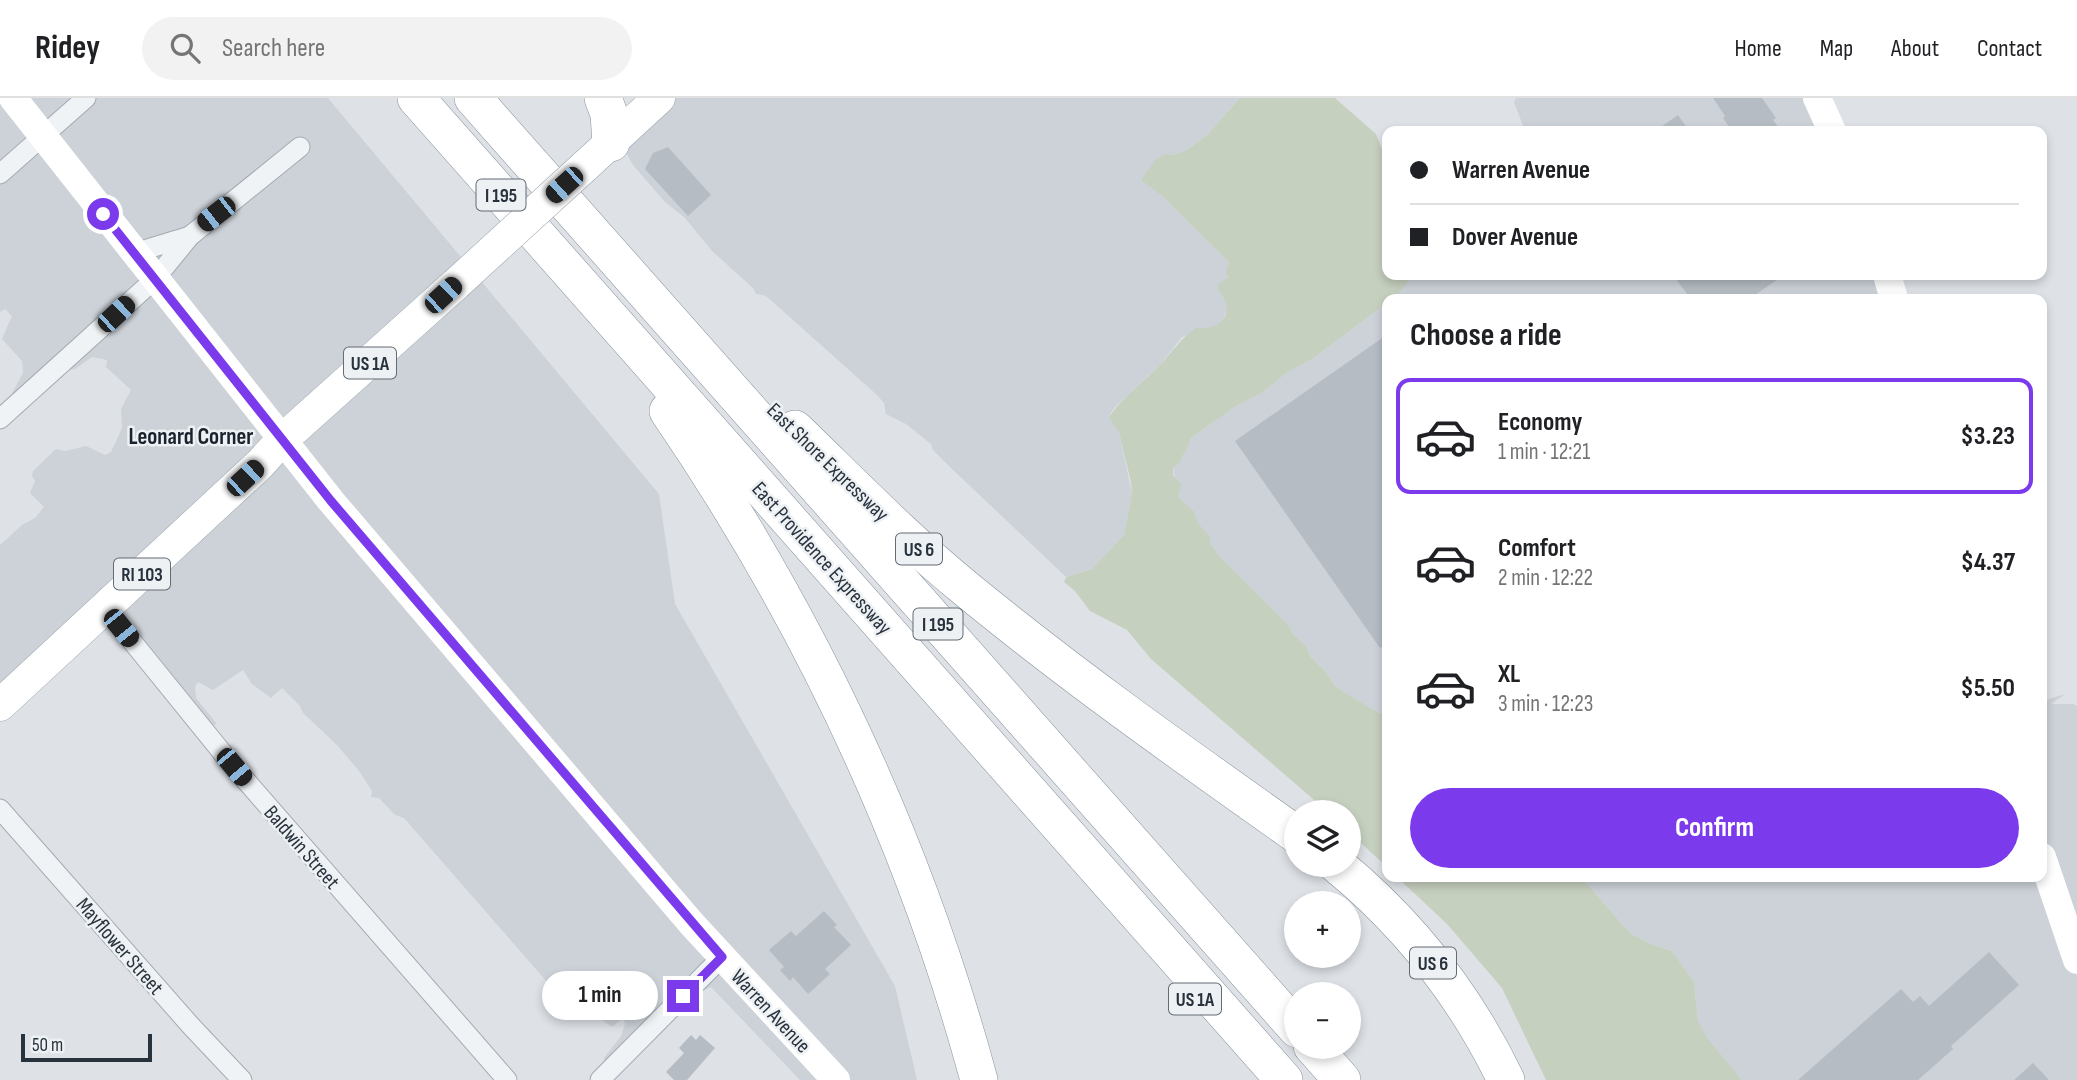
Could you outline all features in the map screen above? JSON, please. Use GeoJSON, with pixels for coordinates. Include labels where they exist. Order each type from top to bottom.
{"type":"FeatureCollection","features":[{"type":"Feature","properties":{"kind":"highway","name":"East Providence Expressway"},"geometry":{"type":"LineString","coordinates":[[416,98],[1284,1080]]}},
{"type":"Feature","properties":{"kind":"highway","name":"East Providence Expressway"},"geometry":{"type":"LineString","coordinates":[[473,98],[1284,1014]]}},
{"type":"Feature","properties":{"kind":"highway"},"geometry":{"type":"LineString","coordinates":[[603,98],[609,114],[611,143]]}},
{"type":"Feature","properties":{"kind":"highway","name":"East Shore Expressway"},"geometry":{"type":"LineString","coordinates":[[579,219],[933,560],[1079,679],[1284,826]]}},
{"type":"Feature","properties":{"kind":"highway"},"geometry":{"type":"LineString","coordinates":[[587,292],[674,420],[759,554],[830,684],[869,766],[918,887],[949,976],[979,1080]]}},
{"type":"Feature","properties":{"kind":"highway","name":"US 6"},"geometry":{"type":"LineString","coordinates":[[1350,877],[1389,913],[1433,962],[1470,1015],[1506,1080]]}},
{"type":"Feature","properties":{"kind":"highway","name":"US 1A"},"geometry":{"type":"LineString","coordinates":[[1140,918],[1250,1080]]}},
{"type":"Feature","properties":{"kind":"highway"},"geometry":{"type":"LineString","coordinates":[[1323,1059],[1342,1080]]}},
{"type":"Feature","properties":{"kind":"main road","name":"Warren Avenue"},"geometry":{"type":"LineString","coordinates":[[13,98],[282,440],[407,591],[722,957],[836,1080]]}},
{"type":"Feature","properties":{"kind":"main road","name":"US 1A"},"geometry":{"type":"LineString","coordinates":[[282,440],[659,98]]}},
{"type":"Feature","properties":{"kind":"main road"},"geometry":{"type":"LineString","coordinates":[[1817,98],[1830,126]]}},
{"type":"Feature","properties":{"kind":"main road","name":"RI 103"},"geometry":{"type":"LineString","coordinates":[[0,705],[260,464],[282,440]]}},
{"type":"Feature","properties":{"kind":"main road"},"geometry":{"type":"LineString","coordinates":[[2047,872],[2077,960]]}},
{"type":"Feature","properties":{"kind":"street"},"geometry":{"type":"LineString","coordinates":[[0,174],[86,98]]}},
{"type":"Feature","properties":{"kind":"street"},"geometry":{"type":"LineString","coordinates":[[0,419],[155,279],[190,236],[300,147]]}},
{"type":"Feature","properties":{"kind":"street"},"geometry":{"type":"LineString","coordinates":[[134,253],[190,236]]}},
{"type":"Feature","properties":{"kind":"street","name":"Baldwin Street"},"geometry":{"type":"LineString","coordinates":[[105,608],[252,788],[507,1080]]}},
{"type":"Feature","properties":{"kind":"street","name":"Mayflower Street"},"geometry":{"type":"LineString","coordinates":[[0,809],[242,1080]]}},
{"type":"Feature","properties":{"kind":"street"},"geometry":{"type":"LineString","coordinates":[[600,1080],[722,957]]}},
{"type":"Feature","properties":{"kind":"shaded area"},"geometry":{"type":"Polygon","coordinates":[[[0,98],[328,98],[659,494],[675,604],[895,986],[917,1080],[800,1080],[711,987],[684,998],[614,1065],[604,1061],[621,1036],[625,1024],[623,1018],[612,1027],[586,1009],[582,995],[564,995],[552,1002],[544,1001],[548,983],[404,818],[395,815],[379,798],[371,797],[372,791],[359,771],[282,688],[271,698],[252,684],[243,670],[213,690],[198,682],[195,687],[196,698],[217,724],[202,728],[101,615],[0,705],[0,545],[22,525],[35,518],[44,507],[30,493],[35,481],[33,471],[56,449],[65,451],[86,446],[105,455],[111,452],[122,428],[121,409],[131,390],[106,367],[107,360],[92,357],[70,370],[68,360],[22,398],[12,393],[23,373],[22,361],[2,339],[12,316],[5,309],[0,312],[0,98]]]}},
{"type":"Feature","properties":{"kind":"shaded area"},"geometry":{"type":"Polygon","coordinates":[[[661,98],[1240,98],[1206,136],[1185,151],[1173,155],[1165,154],[1141,180],[1163,197],[1229,262],[1225,297],[1227,308],[1223,321],[1218,326],[1182,337],[1160,365],[1115,407],[1109,416],[1119,433],[1132,493],[1124,535],[1092,569],[1066,577],[951,468],[933,450],[931,444],[906,424],[886,414],[884,403],[877,395],[766,296],[756,294],[753,288],[712,251],[685,218],[665,202],[633,165],[618,138],[661,98]]]}},
{"type":"Feature","properties":{"kind":"shaded area"},"geometry":{"type":"Polygon","coordinates":[[[1516,98],[1820,98],[1828,126],[1523,126],[1514,102],[1516,98]]]}},
{"type":"Feature","properties":{"kind":"shaded area"},"geometry":{"type":"Polygon","coordinates":[[[1409,280],[1888,280],[1894,294],[1396,294],[1409,280]]]}},
{"type":"Feature","properties":{"kind":"shaded area"},"geometry":{"type":"Polygon","coordinates":[[[1382,306],[1382,712],[1379,713],[1336,687],[1290,627],[1219,556],[1210,543],[1209,535],[1198,523],[1194,511],[1178,497],[1173,467],[1190,439],[1236,406],[1260,394],[1288,372],[1312,359],[1382,306]]]}},
{"type":"Feature","properties":{"kind":"shaded area"},"geometry":{"type":"Polygon","coordinates":[[[2065,694],[2051,704],[2077,706],[2077,1080],[1742,1080],[1706,1038],[1698,1022],[1694,982],[1672,951],[1630,933],[1585,882],[2047,882],[2047,699],[2065,694]]]}},
{"type":"Feature","properties":{"kind":"green space"},"geometry":{"type":"Polygon","coordinates":[[[1240,98],[1335,98],[1376,134],[1382,150],[1382,280],[1409,280],[1398,294],[1382,294],[1382,306],[1312,359],[1288,372],[1260,394],[1236,406],[1190,439],[1180,463],[1173,467],[1173,475],[1181,484],[1178,497],[1194,511],[1198,523],[1210,536],[1210,543],[1219,556],[1290,627],[1336,687],[1379,713],[1382,712],[1382,862],[1361,843],[1361,800],[1314,800],[1151,659],[1127,630],[1090,611],[1075,591],[1064,582],[1066,577],[1092,569],[1124,535],[1132,493],[1131,482],[1119,433],[1109,417],[1186,336],[1196,328],[1220,323],[1226,312],[1226,305],[1218,289],[1219,283],[1228,278],[1226,272],[1229,262],[1163,197],[1141,180],[1156,159],[1165,154],[1173,155],[1185,151],[1206,136],[1240,98]]]}},
{"type":"Feature","properties":{"kind":"green space"},"geometry":{"type":"Polygon","coordinates":[[[1402,882],[1585,882],[1630,933],[1672,951],[1694,982],[1698,1021],[1707,1038],[1742,1080],[1546,1080],[1502,988],[1447,924],[1402,882]]]}},
{"type":"Feature","properties":{"kind":"building"},"geometry":{"type":"Polygon","coordinates":[[[1713,98],[1762,98],[1776,118],[1773,120],[1777,126],[1729,126],[1723,118],[1725,116],[1713,98]]]}},
{"type":"Feature","properties":{"kind":"building"},"geometry":{"type":"Polygon","coordinates":[[[1678,115],[1686,126],[1662,126],[1678,115]]]}},
{"type":"Feature","properties":{"kind":"building"},"geometry":{"type":"Polygon","coordinates":[[[668,147],[711,195],[688,216],[645,169],[653,153],[668,147]]]}},
{"type":"Feature","properties":{"kind":"building"},"geometry":{"type":"Polygon","coordinates":[[[1677,280],[1777,280],[1756,294],[1687,294],[1677,280]]]}},
{"type":"Feature","properties":{"kind":"building"},"geometry":{"type":"Polygon","coordinates":[[[1382,338],[1380,648],[1235,441],[1382,338]]]}},
{"type":"Feature","properties":{"kind":"building"},"geometry":{"type":"Polygon","coordinates":[[[824,911],[837,925],[834,927],[851,945],[825,969],[830,974],[808,994],[793,977],[790,981],[780,970],[784,967],[769,950],[791,931],[796,936],[824,911]]]}},
{"type":"Feature","properties":{"kind":"building"},"geometry":{"type":"Polygon","coordinates":[[[1989,952],[2019,985],[1951,1046],[1953,1049],[1918,1080],[1798,1080],[1901,989],[1913,1002],[1920,996],[1929,1006],[1989,952]]]}},
{"type":"Feature","properties":{"kind":"building"},"geometry":{"type":"Polygon","coordinates":[[[691,1035],[696,1040],[700,1035],[715,1048],[687,1080],[674,1080],[666,1072],[684,1053],[679,1048],[691,1035]]]}},
{"type":"Feature","properties":{"kind":"building"},"geometry":{"type":"Polygon","coordinates":[[[2033,1063],[2049,1080],[2014,1080],[2033,1063]]]}},
{"type":"Feature","properties":{"kind":"district","name":"Leonard Corner"},"geometry":{"type":"Point","coordinates":[191,436]}},
{"type":"Feature","properties":{"kind":"route"},"geometry":{"type":"LineString","coordinates":[[103,214],[331,501],[722,957],[683,996]]}}]}
